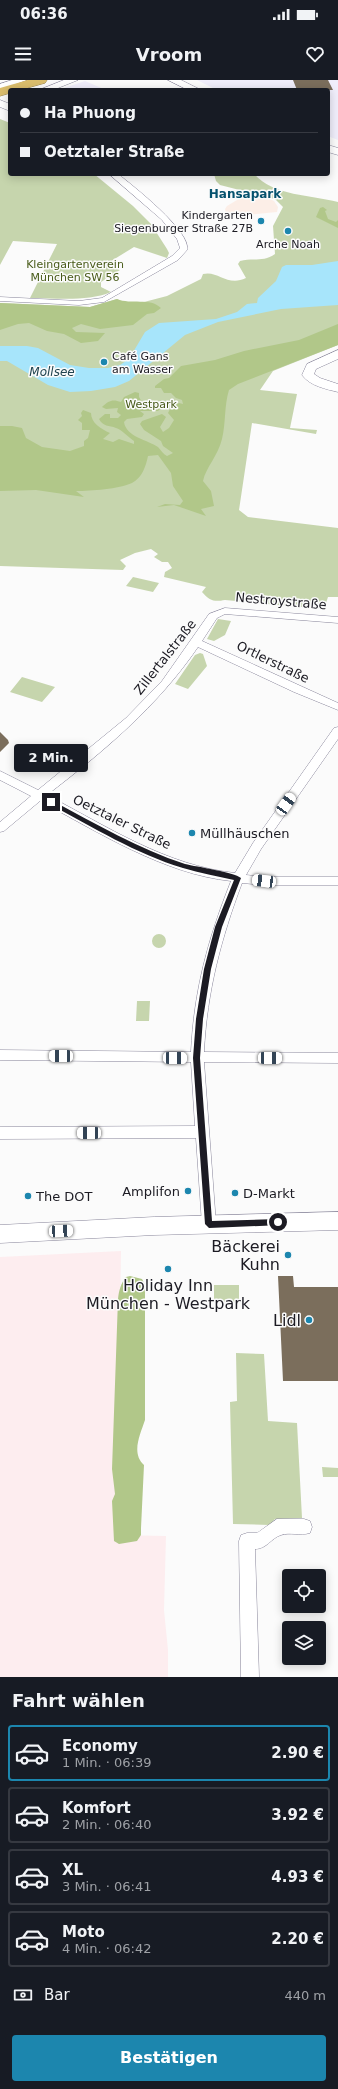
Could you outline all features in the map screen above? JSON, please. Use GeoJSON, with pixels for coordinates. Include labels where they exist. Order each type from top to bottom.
{"type":"FeatureCollection","features":[{"type":"Feature","properties":{"kind":"highway"},"geometry":{"type":"LineString","coordinates":[[27,88],[42,80]]}},
{"type":"Feature","properties":{"kind":"highway"},"geometry":{"type":"LineString","coordinates":[[27,88],[53,80]]}},
{"type":"Feature","properties":{"kind":"main road"},"geometry":{"type":"LineString","coordinates":[[0,87],[22,80]]}},
{"type":"Feature","properties":{"kind":"main road"},"geometry":{"type":"LineString","coordinates":[[50,88],[73,80]]}},
{"type":"Feature","properties":{"kind":"main road"},"geometry":{"type":"LineString","coordinates":[[173,80],[191,88]]}},
{"type":"Feature","properties":{"kind":"main road"},"geometry":{"type":"LineString","coordinates":[[184,80],[202,88]]}},
{"type":"Feature","properties":{"kind":"main road"},"geometry":{"type":"LineString","coordinates":[[2,102],[8,112]]}},
{"type":"Feature","properties":{"kind":"main road"},"geometry":{"type":"LineString","coordinates":[[338,354],[311,367],[308,375],[316,381],[338,388]]}},
{"type":"Feature","properties":{"kind":"main road"},"geometry":{"type":"LineString","coordinates":[[0,1234],[209,1224],[338,1221]]}},
{"type":"Feature","properties":{"kind":"street"},"geometry":{"type":"LineString","coordinates":[[0,299],[80,303],[104,300],[170,262],[181,252],[184,248],[183,243],[167,222],[145,198],[116,176]]}},
{"type":"Feature","properties":{"kind":"street","name":"Nestroystraße"},"geometry":{"type":"LineString","coordinates":[[222,611],[238,611],[338,620]]}},
{"type":"Feature","properties":{"kind":"street","name":"Zillertalstraße"},"geometry":{"type":"LineString","coordinates":[[0,828],[94,751],[147,704],[196,642],[213,616],[222,611]]}},
{"type":"Feature","properties":{"kind":"street","name":"Ortlerstraße"},"geometry":{"type":"LineString","coordinates":[[196,642],[298,690],[338,706]]}},
{"type":"Feature","properties":{"kind":"street"},"geometry":{"type":"LineString","coordinates":[[209,1224],[196,1058],[199,1019],[208,969],[219,927],[238,878],[257,846],[338,732]]}},
{"type":"Feature","properties":{"kind":"street","name":"Oetztaler Straße"},"geometry":{"type":"LineString","coordinates":[[0,775],[134,846],[192,868],[238,878],[264,881],[338,881]]}},
{"type":"Feature","properties":{"kind":"street"},"geometry":{"type":"LineString","coordinates":[[0,1055],[196,1058],[338,1058]]}},
{"type":"Feature","properties":{"kind":"street"},"geometry":{"type":"LineString","coordinates":[[0,1134],[202,1132]]}},
{"type":"Feature","properties":{"kind":"street"},"geometry":{"type":"LineString","coordinates":[[250,1677],[247,1541],[260,1541],[277,1526],[304,1527]]}},
{"type":"Feature","properties":{"kind":"shaded area"},"geometry":{"type":"Polygon","coordinates":[[[197,80],[338,80],[338,140],[330,137],[330,88],[213,88],[197,80]]]}},
{"type":"Feature","properties":{"kind":"shaded area"},"geometry":{"type":"Polygon","coordinates":[[[85,81],[101,88],[64,88],[85,81]]]}},
{"type":"Feature","properties":{"kind":"shaded area"},"geometry":{"type":"Polygon","coordinates":[[[253,195],[266,197],[274,201],[278,207],[277,212],[227,217],[225,209],[227,206],[242,197],[253,195]]]}},
{"type":"Feature","properties":{"kind":"shaded area"},"geometry":{"type":"Polygon","coordinates":[[[121,1251],[117,1535],[166,1536],[164,1610],[168,1650],[168,1677],[0,1677],[0,1257],[121,1251]]]}},
{"type":"Feature","properties":{"kind":"green space","name":"Kleingartenverein München SW 56"},"geometry":{"type":"Polygon","coordinates":[[[0,119],[8,122],[8,176],[96,176],[133,206],[151,224],[169,253],[167,258],[134,247],[108,263],[120,270],[101,282],[101,287],[111,292],[82,298],[30,298],[57,244],[13,241],[0,265],[0,119]]]}},
{"type":"Feature","properties":{"kind":"green space","name":"Westpark"},"geometry":{"type":"Polygon","coordinates":[[[215,176],[256,176],[272,187],[282,191],[338,202],[338,345],[273,371],[260,390],[297,394],[290,428],[317,430],[316,434],[252,423],[239,510],[248,517],[338,528],[338,597],[328,597],[324,609],[212,600],[202,592],[206,587],[164,577],[165,572],[172,568],[168,562],[162,562],[154,557],[158,554],[151,549],[135,553],[120,560],[126,566],[123,570],[0,566],[0,303],[90,307],[117,299],[123,302],[144,302],[167,296],[201,279],[203,274],[213,274],[233,281],[246,278],[238,264],[240,261],[262,259],[271,257],[275,254],[273,226],[283,207],[275,199],[220,185],[216,181],[215,176]]]}},
{"type":"Feature","properties":{"kind":"green space"},"geometry":{"type":"Polygon","coordinates":[[[323,207],[327,210],[325,211],[328,219],[336,222],[338,220],[338,228],[316,217],[320,208],[323,207]]]}},
{"type":"Feature","properties":{"kind":"green space"},"geometry":{"type":"Polygon","coordinates":[[[117,299],[122,301],[151,303],[161,308],[154,313],[147,314],[133,325],[100,329],[81,324],[72,328],[76,332],[105,333],[98,341],[81,343],[64,334],[47,331],[29,323],[18,324],[0,330],[0,303],[90,307],[117,299]]]}},
{"type":"Feature","properties":{"kind":"green space"},"geometry":{"type":"Polygon","coordinates":[[[338,324],[338,345],[238,384],[229,390],[226,402],[222,439],[218,451],[203,481],[211,491],[214,506],[201,509],[206,516],[174,505],[157,507],[165,504],[180,505],[183,501],[173,486],[171,473],[158,455],[148,456],[145,468],[141,475],[132,483],[113,488],[76,491],[84,497],[36,490],[0,491],[0,426],[22,428],[26,438],[42,447],[70,451],[84,446],[84,441],[88,438],[90,430],[82,430],[82,423],[78,420],[82,416],[81,413],[83,410],[91,413],[91,417],[95,423],[100,428],[110,433],[103,439],[113,442],[119,439],[134,444],[134,441],[120,430],[104,425],[99,419],[105,414],[110,414],[110,418],[118,418],[121,415],[117,412],[118,408],[106,409],[102,407],[111,401],[121,402],[124,397],[135,392],[139,393],[139,397],[142,402],[153,403],[162,407],[158,411],[140,411],[144,414],[142,417],[127,419],[124,422],[126,427],[133,435],[158,447],[167,456],[173,453],[163,446],[161,441],[144,430],[140,424],[142,421],[162,414],[166,417],[160,427],[163,432],[169,428],[174,420],[168,413],[171,407],[179,403],[183,404],[182,400],[176,398],[171,393],[164,393],[161,388],[155,388],[155,386],[164,379],[169,378],[181,366],[215,360],[244,351],[299,340],[338,324]]]}},
{"type":"Feature","properties":{"kind":"green space"},"geometry":{"type":"Polygon","coordinates":[[[133,577],[159,583],[153,592],[126,586],[133,577]]]}},
{"type":"Feature","properties":{"kind":"green space"},"geometry":{"type":"Polygon","coordinates":[[[218,619],[231,621],[225,635],[214,641],[207,639],[218,619]]]}},
{"type":"Feature","properties":{"kind":"green space"},"geometry":{"type":"Polygon","coordinates":[[[200,653],[203,654],[207,666],[188,689],[175,684],[195,655],[200,653]]]}},
{"type":"Feature","properties":{"kind":"green space"},"geometry":{"type":"Polygon","coordinates":[[[22,677],[55,687],[42,702],[10,692],[22,677]]]}},
{"type":"Feature","properties":{"kind":"green space"},"geometry":{"type":"Polygon","coordinates":[[[159,934],[164,936],[166,941],[164,946],[159,948],[154,946],[152,941],[154,936],[159,934]]]}},
{"type":"Feature","properties":{"kind":"green space"},"geometry":{"type":"Polygon","coordinates":[[[137,1001],[150,1001],[149,1021],[136,1021],[137,1001]]]}},
{"type":"Feature","properties":{"kind":"green space"},"geometry":{"type":"Polygon","coordinates":[[[130,1276],[142,1279],[145,1285],[145,1420],[137,1449],[140,1460],[144,1465],[141,1535],[137,1541],[119,1544],[114,1541],[112,1501],[115,1494],[112,1469],[118,1299],[123,1282],[126,1277],[130,1276]]]}},
{"type":"Feature","properties":{"kind":"green space"},"geometry":{"type":"Polygon","coordinates":[[[214,1285],[239,1285],[239,1303],[214,1301],[214,1285]]]}},
{"type":"Feature","properties":{"kind":"green space"},"geometry":{"type":"Polygon","coordinates":[[[236,1353],[264,1354],[268,1421],[297,1423],[302,1518],[275,1519],[270,1525],[233,1524],[230,1402],[237,1401],[236,1353]]]}},
{"type":"Feature","properties":{"kind":"green space"},"geometry":{"type":"Polygon","coordinates":[[[322,1467],[338,1468],[338,1477],[323,1477],[322,1467]]]}},
{"type":"Feature","properties":{"kind":"water","name":"Mollsee"},"geometry":{"type":"Polygon","coordinates":[[[338,261],[338,305],[281,309],[218,322],[185,335],[129,381],[115,387],[91,391],[70,392],[48,385],[7,361],[0,361],[0,346],[27,346],[38,348],[70,365],[89,368],[108,368],[120,365],[129,359],[145,332],[159,323],[216,319],[237,312],[247,304],[257,303],[258,298],[276,281],[282,267],[286,265],[312,265],[338,261]]]}},
{"type":"Feature","properties":{"kind":"building"},"geometry":{"type":"Polygon","coordinates":[[[293,80],[328,80],[333,90],[330,90],[330,88],[296,88],[293,80]]]}},
{"type":"Feature","properties":{"kind":"building"},"geometry":{"type":"Polygon","coordinates":[[[0,732],[9,743],[0,752],[0,732]]]}},
{"type":"Feature","properties":{"kind":"building","name":"Lidl"},"geometry":{"type":"Polygon","coordinates":[[[278,1276],[293,1276],[294,1287],[338,1287],[338,1381],[283,1381],[278,1276]]]}},
{"type":"Feature","properties":{"kind":"place","name":"Kindergarten Siegenburger Straße 27B"},"geometry":{"type":"Point","coordinates":[261,221]}},
{"type":"Feature","properties":{"kind":"place","name":"Arche Noah"},"geometry":{"type":"Point","coordinates":[288,231]}},
{"type":"Feature","properties":{"kind":"place","name":"Café Gans am Wasser"},"geometry":{"type":"Point","coordinates":[104,362]}},
{"type":"Feature","properties":{"kind":"place","name":"Müllhäuschen"},"geometry":{"type":"Point","coordinates":[192,833]}},
{"type":"Feature","properties":{"kind":"place","name":"Amplifon"},"geometry":{"type":"Point","coordinates":[188,1191]}},
{"type":"Feature","properties":{"kind":"place","name":"D-Markt"},"geometry":{"type":"Point","coordinates":[235,1193]}},
{"type":"Feature","properties":{"kind":"place","name":"The DOT"},"geometry":{"type":"Point","coordinates":[28,1196]}},
{"type":"Feature","properties":{"kind":"place","name":"Bäckerei Kuhn"},"geometry":{"type":"Point","coordinates":[288,1255]}},
{"type":"Feature","properties":{"kind":"place","name":"Holiday Inn München - Westpark"},"geometry":{"type":"Point","coordinates":[168,1269]}},
{"type":"Feature","properties":{"kind":"place","name":"Lidl"},"geometry":{"type":"Point","coordinates":[309,1320]}},
{"type":"Feature","properties":{"kind":"district","name":"Hansapark"},"geometry":{"type":"Point","coordinates":[245,194]}},
{"type":"Feature","properties":{"kind":"route"},"geometry":{"type":"LineString","coordinates":[[51,802],[134,846],[157,856],[221,876],[238,878],[219,927],[208,969],[199,1019],[196,1058],[206,1205],[209,1224],[278,1222]]}}]}
